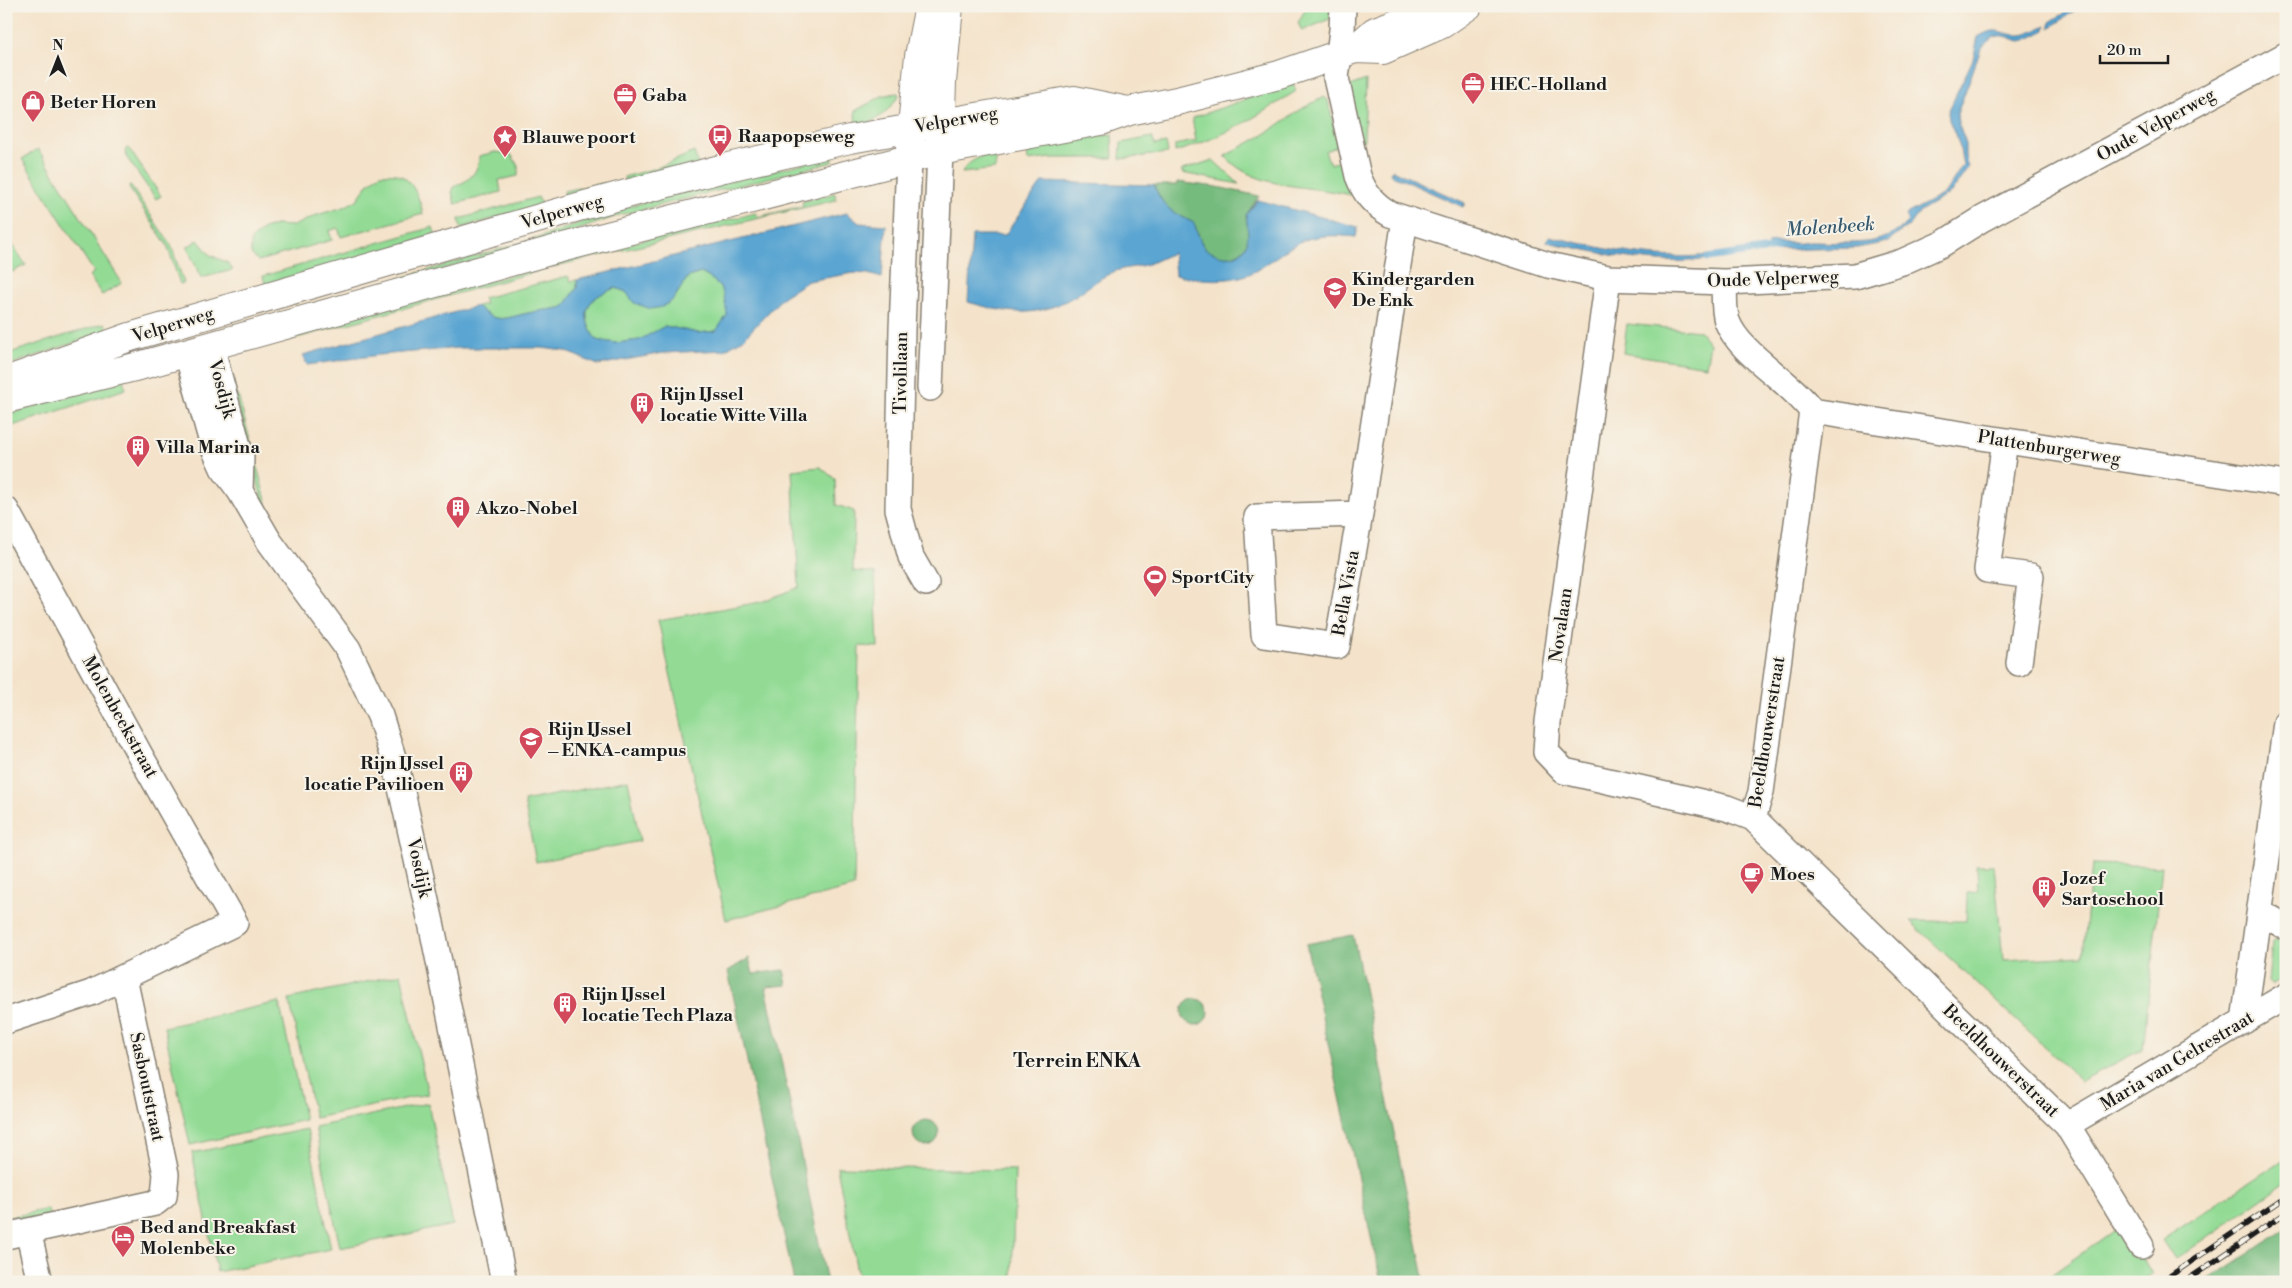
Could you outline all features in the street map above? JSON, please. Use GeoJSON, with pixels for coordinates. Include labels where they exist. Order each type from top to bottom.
{"type":"FeatureCollection","features":[{"type":"Feature","properties":{"kind":"main road"},"geometry":{"type":"LineString","coordinates":[[909,158],[910,128],[919,56],[928,6]]}},
{"type":"Feature","properties":{"kind":"main road"},"geometry":{"type":"LineString","coordinates":[[940,151],[942,82],[949,6]]}},
{"type":"Feature","properties":{"kind":"main road","name":"Velperweg"},"geometry":{"type":"LineString","coordinates":[[1346,52],[1375,31],[1432,10],[1450,6]]}},
{"type":"Feature","properties":{"kind":"main road","name":"Velperweg"},"geometry":{"type":"LineString","coordinates":[[6,399],[199,350],[553,250],[909,158],[1101,122],[1129,111],[1230,88],[1346,52],[1383,50],[1442,24],[1468,6]]}},
{"type":"Feature","properties":{"kind":"main road","name":"Velperweg"},"geometry":{"type":"LineString","coordinates":[[6,381],[130,337],[578,207],[850,138],[1074,100],[1129,111]]}},
{"type":"Feature","properties":{"kind":"street","name":"Oude Velperweg"},"geometry":{"type":"LineString","coordinates":[[1343,6],[1342,30],[1346,52],[1336,78],[1356,167],[1364,191],[1376,205],[1390,214],[1548,265],[1608,278],[1724,282],[1855,276],[1902,262],[1942,244],[1982,219],[2286,55]]}},
{"type":"Feature","properties":{"kind":"street","name":"Tivolilaan"},"geometry":{"type":"LineString","coordinates":[[930,388],[940,151]]}},
{"type":"Feature","properties":{"kind":"street","name":"Tivolilaan"},"geometry":{"type":"LineString","coordinates":[[909,158],[902,329],[898,508],[911,556],[926,583]]}},
{"type":"Feature","properties":{"kind":"street","name":"Bella Vista"},"geometry":{"type":"LineString","coordinates":[[1360,514],[1256,517],[1264,635],[1337,646],[1360,514],[1405,219]]}},
{"type":"Feature","properties":{"kind":"street","name":"Novalaan"},"geometry":{"type":"LineString","coordinates":[[1608,278],[1548,722],[1546,752],[1564,771],[1727,808],[1753,818]]}},
{"type":"Feature","properties":{"kind":"street"},"geometry":{"type":"LineString","coordinates":[[1724,282],[1726,318],[1734,337],[1802,397],[1812,411]]}},
{"type":"Feature","properties":{"kind":"street","name":"Vosdijk"},"geometry":{"type":"LineString","coordinates":[[199,350],[241,457],[240,491],[269,541],[348,649],[380,716],[397,770],[432,927],[504,1282]]}},
{"type":"Feature","properties":{"kind":"street","name":"Beeldhouwerstraat"},"geometry":{"type":"LineString","coordinates":[[1812,411],[1761,792],[1753,818],[2067,1125],[2141,1246]]}},
{"type":"Feature","properties":{"kind":"street","name":"Plattenburgerweg"},"geometry":{"type":"LineString","coordinates":[[1812,411],[2286,484]]}},
{"type":"Feature","properties":{"kind":"street"},"geometry":{"type":"LineString","coordinates":[[2005,441],[1988,570],[2031,576],[2020,663]]}},
{"type":"Feature","properties":{"kind":"street","name":"Molenbeekstraat"},"geometry":{"type":"LineString","coordinates":[[6,510],[140,755],[235,923],[124,978]]}},
{"type":"Feature","properties":{"kind":"street"},"geometry":{"type":"LineString","coordinates":[[2244,1021],[2286,723]]}},
{"type":"Feature","properties":{"kind":"street"},"geometry":{"type":"LineString","coordinates":[[2260,912],[2286,927]]}},
{"type":"Feature","properties":{"kind":"street"},"geometry":{"type":"LineString","coordinates":[[6,1021],[91,993],[124,978]]}},
{"type":"Feature","properties":{"kind":"street","name":"Sasboutstraat"},"geometry":{"type":"LineString","coordinates":[[17,1234],[155,1203],[164,1196],[166,1174],[124,978]]}},
{"type":"Feature","properties":{"kind":"street","name":"Maria van Gelrestraat"},"geometry":{"type":"LineString","coordinates":[[2067,1125],[2286,996]]}},
{"type":"Feature","properties":{"kind":"street"},"geometry":{"type":"LineString","coordinates":[[17,1234],[40,1282]]}},
{"type":"Feature","properties":{"kind":"green space"},"geometry":{"type":"Polygon","coordinates":[[[1307,6],[1331,6],[1330,19],[1302,31],[1298,23],[1307,6]]]}},
{"type":"Feature","properties":{"kind":"green space"},"geometry":{"type":"Polygon","coordinates":[[[1366,80],[1364,140],[1358,142],[1350,86],[1366,80]]]}},
{"type":"Feature","properties":{"kind":"green space"},"geometry":{"type":"Polygon","coordinates":[[[1293,83],[1296,91],[1252,119],[1209,140],[1175,152],[1175,145],[1196,141],[1192,118],[1293,83]]]}},
{"type":"Feature","properties":{"kind":"green space"},"geometry":{"type":"Polygon","coordinates":[[[899,94],[898,97],[885,112],[875,120],[856,127],[855,111],[882,96],[899,94]]]}},
{"type":"Feature","properties":{"kind":"green space"},"geometry":{"type":"Polygon","coordinates":[[[1324,97],[1328,100],[1338,146],[1325,151],[1330,164],[1341,161],[1351,195],[1267,181],[1237,167],[1225,156],[1265,134],[1303,108],[1324,97]]]}},
{"type":"Feature","properties":{"kind":"green space"},"geometry":{"type":"Polygon","coordinates":[[[1112,135],[1113,158],[1051,158],[1028,161],[1026,143],[1112,135]]]}},
{"type":"Feature","properties":{"kind":"green space"},"geometry":{"type":"Polygon","coordinates":[[[1152,137],[1155,145],[1166,143],[1168,153],[1120,159],[1121,143],[1152,137]]]}},
{"type":"Feature","properties":{"kind":"green space"},"geometry":{"type":"Polygon","coordinates":[[[128,147],[161,196],[156,199],[127,158],[125,151],[128,147]]]}},
{"type":"Feature","properties":{"kind":"green space"},"geometry":{"type":"Polygon","coordinates":[[[38,149],[122,283],[102,295],[89,276],[94,272],[22,159],[38,149]]]}},
{"type":"Feature","properties":{"kind":"green space"},"geometry":{"type":"Polygon","coordinates":[[[495,152],[511,154],[518,166],[518,176],[499,180],[501,192],[455,204],[452,192],[455,186],[472,175],[479,162],[479,156],[495,152]]]}},
{"type":"Feature","properties":{"kind":"green space"},"geometry":{"type":"Polygon","coordinates":[[[694,152],[699,166],[625,184],[624,177],[657,168],[694,152]]]}},
{"type":"Feature","properties":{"kind":"green space"},"geometry":{"type":"Polygon","coordinates":[[[997,152],[995,169],[962,173],[964,168],[972,161],[997,152]]]}},
{"type":"Feature","properties":{"kind":"green space"},"geometry":{"type":"Polygon","coordinates":[[[833,156],[833,162],[620,215],[540,243],[274,315],[538,238],[618,209],[833,156]]]}},
{"type":"Feature","properties":{"kind":"green space"},"geometry":{"type":"Polygon","coordinates":[[[1213,160],[1239,184],[1182,173],[1182,170],[1213,160]]]}},
{"type":"Feature","properties":{"kind":"green space"},"geometry":{"type":"Polygon","coordinates":[[[380,174],[396,174],[407,180],[418,196],[423,214],[341,237],[338,228],[329,231],[332,240],[258,261],[251,254],[251,240],[262,230],[275,225],[293,226],[317,215],[344,207],[357,200],[368,184],[380,174]]]}},
{"type":"Feature","properties":{"kind":"green space"},"geometry":{"type":"Polygon","coordinates":[[[1177,182],[1217,187],[1259,196],[1246,215],[1248,239],[1242,251],[1230,256],[1224,256],[1207,250],[1200,240],[1194,223],[1170,209],[1157,193],[1154,185],[1177,185],[1177,182]]]}},
{"type":"Feature","properties":{"kind":"green space"},"geometry":{"type":"Polygon","coordinates":[[[605,183],[607,188],[566,199],[564,191],[605,183]]]}},
{"type":"Feature","properties":{"kind":"green space"},"geometry":{"type":"Polygon","coordinates":[[[130,185],[171,245],[184,283],[180,284],[167,245],[129,188],[130,185]]]}},
{"type":"Feature","properties":{"kind":"green space"},"geometry":{"type":"Polygon","coordinates":[[[835,193],[836,200],[560,265],[282,342],[280,339],[281,336],[640,241],[756,213],[757,217],[803,206],[802,202],[835,193]]]}},
{"type":"Feature","properties":{"kind":"green space"},"geometry":{"type":"Polygon","coordinates":[[[538,197],[542,205],[461,228],[459,219],[538,197]]]}},
{"type":"Feature","properties":{"kind":"green space"},"geometry":{"type":"Polygon","coordinates":[[[433,227],[436,236],[265,284],[263,276],[433,227]]]}},
{"type":"Feature","properties":{"kind":"green space"},"geometry":{"type":"Polygon","coordinates":[[[6,235],[26,265],[12,272],[6,272],[6,235]]]}},
{"type":"Feature","properties":{"kind":"green space"},"geometry":{"type":"Polygon","coordinates":[[[198,240],[210,255],[228,263],[233,270],[201,278],[187,247],[198,240]]]}},
{"type":"Feature","properties":{"kind":"green space"},"geometry":{"type":"Polygon","coordinates":[[[701,273],[719,285],[724,294],[728,315],[717,331],[698,333],[665,326],[640,340],[616,343],[596,340],[587,314],[588,307],[597,296],[616,288],[626,292],[673,300],[688,277],[701,273]]]}},
{"type":"Feature","properties":{"kind":"green space"},"geometry":{"type":"Polygon","coordinates":[[[568,276],[571,281],[577,280],[577,288],[564,307],[507,318],[495,318],[477,306],[485,304],[483,298],[568,276]]]}},
{"type":"Feature","properties":{"kind":"green space"},"geometry":{"type":"Polygon","coordinates":[[[105,323],[108,331],[6,366],[6,354],[105,323]]]}},
{"type":"Feature","properties":{"kind":"green space"},"geometry":{"type":"Polygon","coordinates":[[[1627,324],[1700,331],[1710,344],[1706,366],[1623,353],[1627,324]]]}},
{"type":"Feature","properties":{"kind":"green space"},"geometry":{"type":"Polygon","coordinates":[[[123,380],[126,389],[6,428],[6,416],[9,414],[123,380]]]}},
{"type":"Feature","properties":{"kind":"green space"},"geometry":{"type":"Polygon","coordinates":[[[238,395],[267,504],[263,503],[235,396],[238,395]]]}},
{"type":"Feature","properties":{"kind":"green space"},"geometry":{"type":"Polygon","coordinates":[[[820,467],[835,479],[836,505],[854,511],[853,571],[875,573],[878,647],[859,646],[854,887],[726,920],[658,620],[761,602],[799,587],[792,470],[820,467]]]}},
{"type":"Feature","properties":{"kind":"green space"},"geometry":{"type":"Polygon","coordinates":[[[628,780],[640,841],[536,862],[524,801],[628,780]]]}},
{"type":"Feature","properties":{"kind":"green space"},"geometry":{"type":"Polygon","coordinates":[[[2092,864],[2162,866],[2143,1049],[2081,1081],[1910,921],[1966,921],[1967,893],[1978,892],[1977,865],[1994,865],[2003,960],[2083,956],[2092,864]]]}},
{"type":"Feature","properties":{"kind":"green space"},"geometry":{"type":"Polygon","coordinates":[[[1353,935],[1425,1282],[1381,1282],[1306,944],[1353,935]]]}},
{"type":"Feature","properties":{"kind":"green space"},"geometry":{"type":"Polygon","coordinates":[[[2275,940],[2286,945],[2286,977],[2271,985],[2268,982],[2272,943],[2275,940]]]}},
{"type":"Feature","properties":{"kind":"green space"},"geometry":{"type":"Polygon","coordinates":[[[749,958],[753,974],[784,970],[787,985],[766,987],[827,1282],[794,1282],[728,971],[749,958]]]}},
{"type":"Feature","properties":{"kind":"green space"},"geometry":{"type":"Polygon","coordinates":[[[401,974],[428,1094],[315,1118],[289,999],[401,974]]]}},
{"type":"Feature","properties":{"kind":"green space"},"geometry":{"type":"Polygon","coordinates":[[[1195,999],[1204,1003],[1208,1012],[1204,1021],[1195,1025],[1186,1021],[1182,1012],[1186,1003],[1195,999]]]}},
{"type":"Feature","properties":{"kind":"green space"},"geometry":{"type":"Polygon","coordinates":[[[279,1002],[305,1120],[190,1145],[164,1027],[279,1002]]]}},
{"type":"Feature","properties":{"kind":"green space"},"geometry":{"type":"Polygon","coordinates":[[[428,1103],[453,1225],[340,1248],[315,1127],[428,1103]]]}},
{"type":"Feature","properties":{"kind":"green space"},"geometry":{"type":"Polygon","coordinates":[[[926,1120],[935,1124],[939,1133],[935,1142],[926,1146],[917,1142],[913,1133],[917,1124],[926,1120]]]}},
{"type":"Feature","properties":{"kind":"green space"},"geometry":{"type":"Polygon","coordinates":[[[307,1129],[331,1249],[217,1272],[192,1153],[307,1129]]]}},
{"type":"Feature","properties":{"kind":"green space"},"geometry":{"type":"Polygon","coordinates":[[[2286,1158],[2286,1182],[2175,1260],[2162,1240],[2286,1158]]]}},
{"type":"Feature","properties":{"kind":"green space"},"geometry":{"type":"Polygon","coordinates":[[[837,1167],[1015,1170],[1012,1282],[859,1282],[837,1167]]]}},
{"type":"Feature","properties":{"kind":"green space"},"geometry":{"type":"Polygon","coordinates":[[[48,1209],[50,1216],[6,1225],[6,1218],[48,1209]]]}},
{"type":"Feature","properties":{"kind":"green space"},"geometry":{"type":"Polygon","coordinates":[[[2286,1228],[2286,1282],[2205,1282],[2286,1228]]]}},
{"type":"Feature","properties":{"kind":"green space"},"geometry":{"type":"Polygon","coordinates":[[[2116,1229],[2138,1250],[2152,1274],[2140,1282],[2041,1282],[2116,1229]]]}},
{"type":"Feature","properties":{"kind":"water"},"geometry":{"type":"Polygon","coordinates":[[[2076,6],[2081,6],[2050,28],[2050,22],[2076,6]]]}},
{"type":"Feature","properties":{"kind":"water"},"geometry":{"type":"Polygon","coordinates":[[[2046,25],[2045,30],[2029,39],[2019,41],[2000,36],[1989,40],[1981,49],[1957,114],[1958,123],[1965,140],[1965,155],[1968,168],[1951,193],[1920,211],[1911,224],[1888,242],[1857,248],[1769,250],[1768,243],[1772,242],[1849,243],[1887,237],[1908,221],[1906,216],[1908,213],[1944,194],[1963,165],[1959,144],[1949,120],[1948,112],[1973,59],[1978,37],[1993,31],[2024,35],[2046,25]]]}},
{"type":"Feature","properties":{"kind":"water"},"geometry":{"type":"Polygon","coordinates":[[[1392,170],[1465,203],[1463,207],[1390,174],[1392,170]]]}},
{"type":"Feature","properties":{"kind":"water"},"geometry":{"type":"Polygon","coordinates":[[[1042,182],[1154,185],[1161,199],[1170,209],[1194,223],[1203,246],[1222,256],[1235,255],[1244,248],[1248,235],[1246,215],[1258,200],[1358,227],[1356,237],[1325,236],[1310,238],[1289,248],[1248,275],[1240,277],[1208,279],[1175,275],[1173,253],[1148,264],[1111,273],[1075,296],[1048,308],[1023,312],[997,309],[968,302],[972,235],[1005,235],[1042,182]]]}},
{"type":"Feature","properties":{"kind":"water"},"geometry":{"type":"Polygon","coordinates":[[[847,213],[859,223],[886,225],[882,278],[854,273],[808,281],[784,296],[743,339],[724,350],[663,353],[598,365],[565,351],[542,348],[459,348],[379,355],[307,365],[303,355],[477,306],[495,318],[507,318],[564,307],[577,288],[577,280],[847,213]],[[701,273],[688,277],[673,300],[662,307],[651,309],[634,303],[626,292],[616,288],[597,297],[588,308],[587,314],[588,322],[596,340],[616,343],[639,340],[665,326],[698,333],[716,331],[727,315],[723,294],[714,281],[701,273]]]}},
{"type":"Feature","properties":{"kind":"water"},"geometry":{"type":"Polygon","coordinates":[[[1549,236],[1590,246],[1653,256],[1674,257],[1716,254],[1717,258],[1672,261],[1631,258],[1547,242],[1549,236]]]}},
{"type":"Feature","properties":{"kind":"waterway","name":"Molenbeek"},"geometry":{"type":"LineString","coordinates":[[1708,258],[1777,248]]}},
{"type":"Feature","properties":{"kind":"railway"},"geometry":{"type":"LineString","coordinates":[[2161,1282],[2286,1197]]}},
{"type":"Feature","properties":{"kind":"railway"},"geometry":{"type":"LineString","coordinates":[[2184,1282],[2286,1213]]}},
{"type":"Feature","properties":{"kind":"place","name":"HEC-Holland"},"geometry":{"type":"Point","coordinates":[1473,105]}},
{"type":"Feature","properties":{"kind":"place","name":"Gaba"},"geometry":{"type":"Point","coordinates":[625,116]}},
{"type":"Feature","properties":{"kind":"place","name":"Beter Horen"},"geometry":{"type":"Point","coordinates":[33,123]}},
{"type":"Feature","properties":{"kind":"place","name":"Raapopseweg"},"geometry":{"type":"Point","coordinates":[720,157]}},
{"type":"Feature","properties":{"kind":"place","name":"Blauwe poort"},"geometry":{"type":"Point","coordinates":[505,158]}},
{"type":"Feature","properties":{"kind":"place","name":"Kindergarden De Enk"},"geometry":{"type":"Point","coordinates":[1335,310]}},
{"type":"Feature","properties":{"kind":"place","name":"Rijn IJssel locatie Witte Villa"},"geometry":{"type":"Point","coordinates":[642,425]}},
{"type":"Feature","properties":{"kind":"place","name":"Villa Marina"},"geometry":{"type":"Point","coordinates":[138,468]}},
{"type":"Feature","properties":{"kind":"place","name":"Akzo-Nobel"},"geometry":{"type":"Point","coordinates":[458,529]}},
{"type":"Feature","properties":{"kind":"place","name":"SportCity"},"geometry":{"type":"Point","coordinates":[1155,598]}},
{"type":"Feature","properties":{"kind":"place","name":"Rijn IJssel – ENKA-campus"},"geometry":{"type":"Point","coordinates":[531,760]}},
{"type":"Feature","properties":{"kind":"place","name":"Rijn IJssel locatie Pavilioen"},"geometry":{"type":"Point","coordinates":[461,794]}},
{"type":"Feature","properties":{"kind":"place","name":"Moes"},"geometry":{"type":"Point","coordinates":[1752,895]}},
{"type":"Feature","properties":{"kind":"place","name":"Jozef Sartoschool"},"geometry":{"type":"Point","coordinates":[2044,909]}},
{"type":"Feature","properties":{"kind":"place","name":"Rijn IJssel locatie Tech Plaza"},"geometry":{"type":"Point","coordinates":[565,1025]}},
{"type":"Feature","properties":{"kind":"place","name":"Bed and Breakfast Molenbeke"},"geometry":{"type":"Point","coordinates":[123,1258]}},
{"type":"Feature","properties":{"kind":"district","name":"Terrein ENKA"},"geometry":{"type":"Point","coordinates":[1077,1061]}}]}
